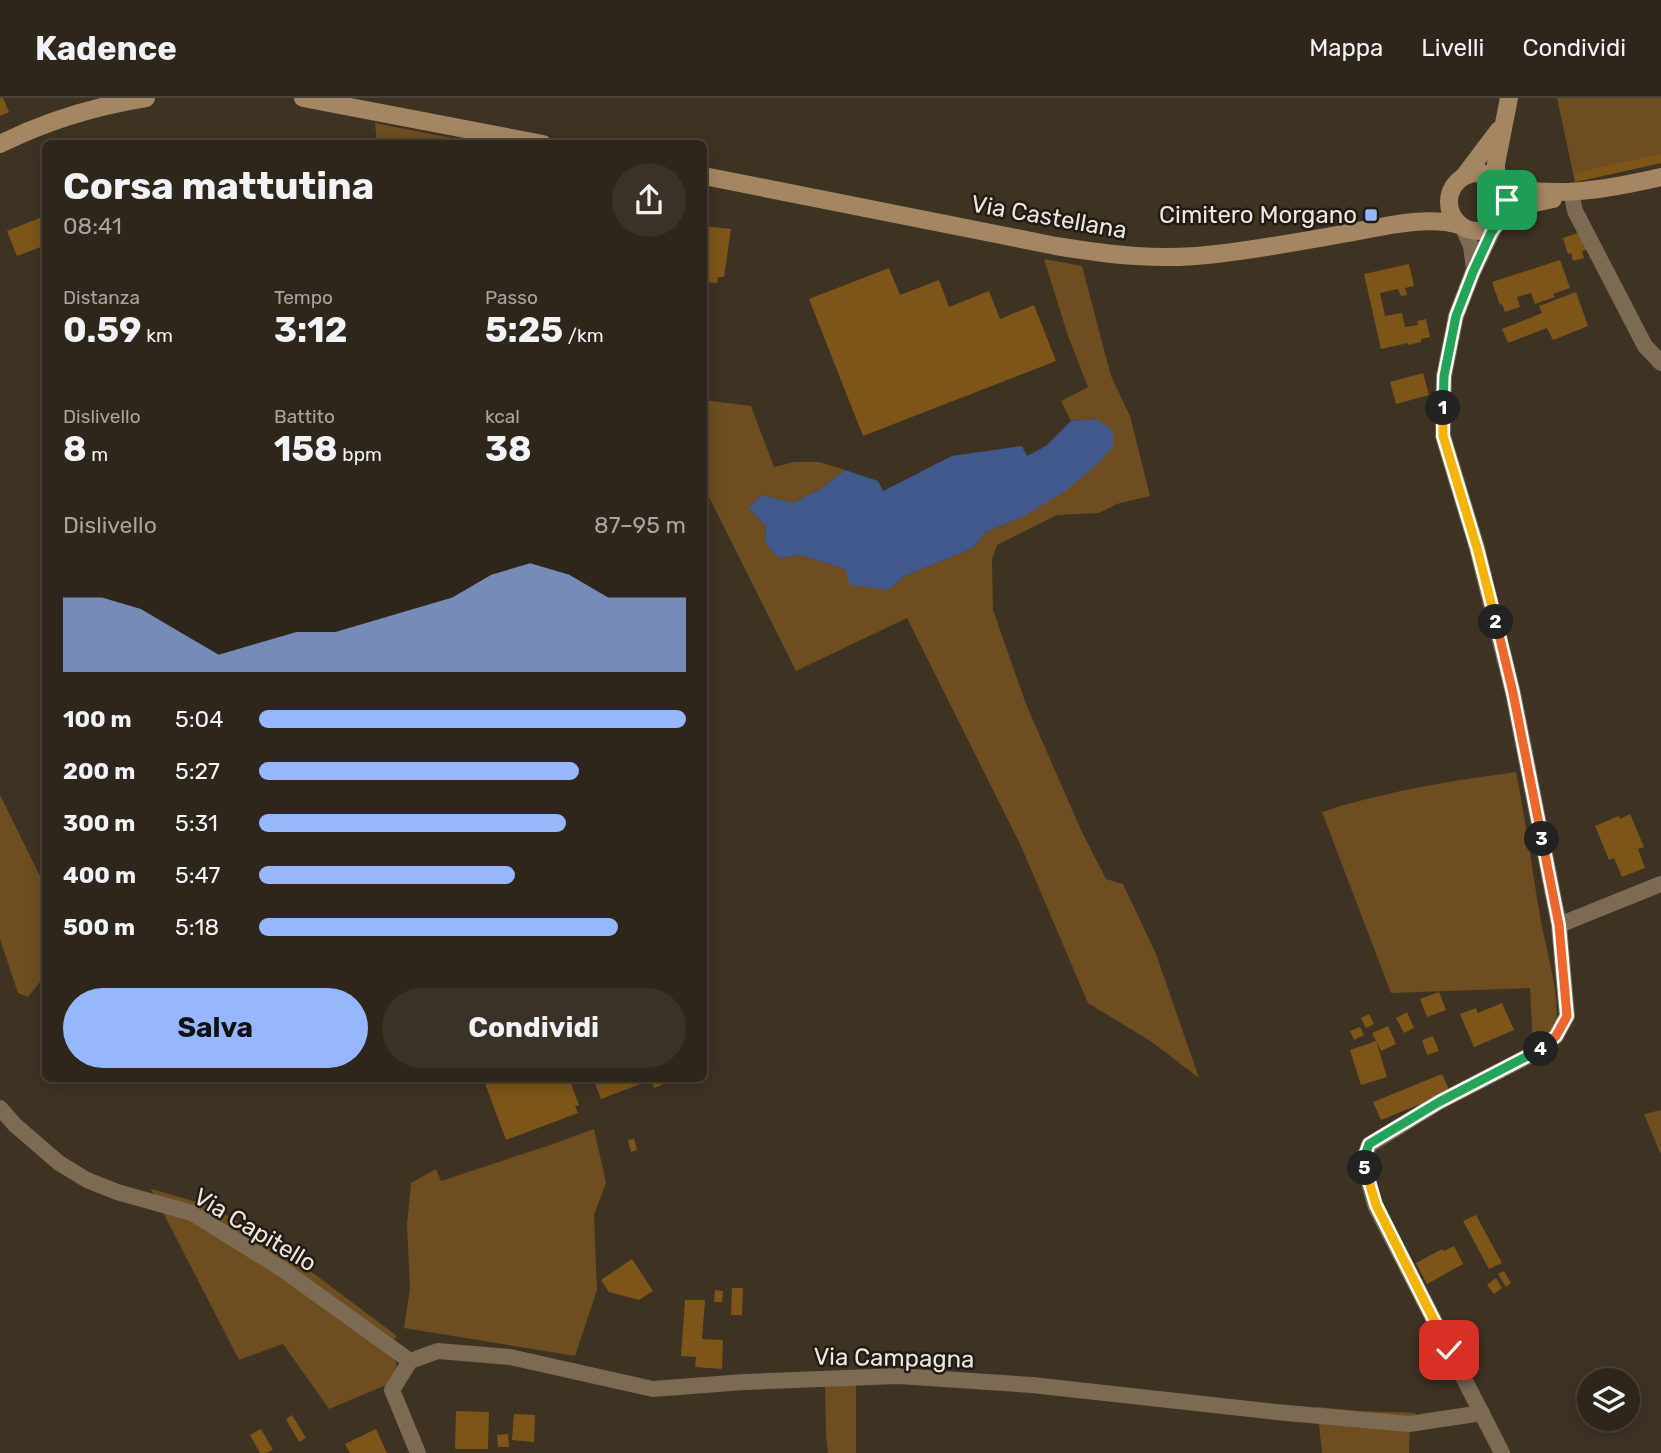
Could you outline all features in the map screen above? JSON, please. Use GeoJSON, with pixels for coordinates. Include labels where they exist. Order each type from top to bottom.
{"type":"FeatureCollection","features":[{"type":"Feature","properties":{"kind":"main road"},"geometry":{"type":"LineString","coordinates":[[0,144],[76,114],[146,98]]}},
{"type":"Feature","properties":{"kind":"main road"},"geometry":{"type":"LineString","coordinates":[[303,98],[522,140]]}},
{"type":"Feature","properties":{"kind":"main road"},"geometry":{"type":"LineString","coordinates":[[1500,220],[1507,200],[1496,164],[1509,98]]}},
{"type":"Feature","properties":{"kind":"main road"},"geometry":{"type":"LineString","coordinates":[[1504,121],[1490,144],[1455,183],[1449,195],[1448,203],[1454,219],[1461,226],[1477,232],[1486,230],[1525,205],[1575,192],[1661,177]]}},
{"type":"Feature","properties":{"kind":"main road"},"geometry":{"type":"LineString","coordinates":[[1465,175],[1482,173],[1492,176],[1501,184],[1530,191],[1575,192]]}},
{"type":"Feature","properties":{"kind":"main road","name":"Via Castellana"},"geometry":{"type":"LineString","coordinates":[[707,177],[1010,237],[1132,257],[1183,258],[1219,254],[1389,226],[1440,221],[1461,226]]}},
{"type":"Feature","properties":{"kind":"main road","name":"Via Castellana"},"geometry":{"type":"LineString","coordinates":[[1389,226],[1425,212],[1449,195]]}},
{"type":"Feature","properties":{"kind":"street"},"geometry":{"type":"LineString","coordinates":[[1575,192],[1575,211],[1645,346],[1661,363]]}},
{"type":"Feature","properties":{"kind":"street"},"geometry":{"type":"LineString","coordinates":[[1500,220],[1473,272],[1456,316],[1444,376],[1443,436],[1477,548],[1513,693],[1559,925],[1567,1016],[1556,1036],[1540,1050],[1439,1102],[1369,1144],[1363,1161],[1376,1205],[1502,1453]]}},
{"type":"Feature","properties":{"kind":"street"},"geometry":{"type":"LineString","coordinates":[[1461,226],[1471,246],[1473,272]]}},
{"type":"Feature","properties":{"kind":"street"},"geometry":{"type":"LineString","coordinates":[[1559,925],[1661,884]]}},
{"type":"Feature","properties":{"kind":"street","name":"Via Capitello"},"geometry":{"type":"LineString","coordinates":[[0,1108],[15,1125],[59,1163],[87,1180],[107,1188],[192,1213],[282,1269],[410,1361]]}},
{"type":"Feature","properties":{"kind":"street","name":"Via Campagna"},"geometry":{"type":"LineString","coordinates":[[410,1361],[438,1351],[510,1357],[653,1389],[744,1382],[898,1376],[1032,1385],[1409,1424],[1482,1413]]}},
{"type":"Feature","properties":{"kind":"street"},"geometry":{"type":"LineString","coordinates":[[410,1361],[392,1390],[418,1453]]}},
{"type":"Feature","properties":{"kind":"shaded area"},"geometry":{"type":"Polygon","coordinates":[[[1557,98],[1661,98],[1661,163],[1575,182],[1557,98]]]}},
{"type":"Feature","properties":{"kind":"shaded area"},"geometry":{"type":"Polygon","coordinates":[[[375,123],[462,140],[377,140],[375,123]]]}},
{"type":"Feature","properties":{"kind":"shaded area"},"geometry":{"type":"Polygon","coordinates":[[[1044,259],[1082,266],[1111,376],[1130,416],[1150,496],[1117,504],[1099,513],[1057,515],[997,545],[992,560],[993,610],[1026,704],[1081,830],[1106,879],[1123,884],[1156,954],[1199,1078],[1152,1042],[1088,1003],[1021,846],[907,618],[796,671],[707,493],[707,400],[751,406],[774,467],[794,462],[819,462],[845,470],[822,488],[793,503],[762,495],[748,508],[766,526],[765,543],[779,558],[800,555],[845,569],[888,590],[905,576],[973,548],[986,532],[1022,517],[1097,419],[1071,421],[1061,401],[1088,387],[1068,336],[1044,259]]]}},
{"type":"Feature","properties":{"kind":"shaded area"},"geometry":{"type":"Polygon","coordinates":[[[1516,772],[1557,1014],[1556,1027],[1533,1045],[1530,988],[1391,993],[1322,812],[1394,792],[1516,772]]]}},
{"type":"Feature","properties":{"kind":"shaded area"},"geometry":{"type":"Polygon","coordinates":[[[0,795],[42,880],[42,980],[28,997],[18,993],[0,939],[0,795]]]}},
{"type":"Feature","properties":{"kind":"shaded area"},"geometry":{"type":"Polygon","coordinates":[[[1661,1110],[1661,1155],[1644,1114],[1661,1110]]]}},
{"type":"Feature","properties":{"kind":"shaded area"},"geometry":{"type":"Polygon","coordinates":[[[594,1129],[606,1183],[594,1215],[597,1290],[575,1356],[404,1328],[410,1289],[407,1225],[411,1183],[436,1169],[441,1181],[594,1129]]]}},
{"type":"Feature","properties":{"kind":"shaded area"},"geometry":{"type":"Polygon","coordinates":[[[151,1189],[211,1206],[273,1243],[397,1336],[393,1340],[398,1380],[329,1409],[283,1344],[239,1360],[151,1189]]]}},
{"type":"Feature","properties":{"kind":"shaded area"},"geometry":{"type":"Polygon","coordinates":[[[856,1374],[856,1453],[828,1453],[825,1378],[856,1374]]]}},
{"type":"Feature","properties":{"kind":"shaded area"},"geometry":{"type":"Polygon","coordinates":[[[1317,1407],[1416,1413],[1410,1425],[1409,1453],[1322,1453],[1317,1407]]]}},
{"type":"Feature","properties":{"kind":"water"},"geometry":{"type":"Polygon","coordinates":[[[1097,419],[1113,431],[1113,447],[1064,492],[1022,517],[986,532],[973,548],[905,576],[888,590],[850,585],[845,569],[800,555],[779,558],[765,543],[766,526],[748,508],[762,495],[793,503],[822,488],[845,470],[878,481],[883,491],[952,456],[1022,446],[1027,456],[1046,446],[1071,421],[1097,419]]]}},
{"type":"Feature","properties":{"kind":"building"},"geometry":{"type":"Polygon","coordinates":[[[0,98],[3,98],[9,112],[0,116],[0,98]]]}},
{"type":"Feature","properties":{"kind":"building"},"geometry":{"type":"Polygon","coordinates":[[[1661,154],[1661,163],[1575,182],[1574,173],[1661,154]]]}},
{"type":"Feature","properties":{"kind":"building"},"geometry":{"type":"Polygon","coordinates":[[[42,217],[42,247],[17,256],[7,231],[42,217]]]}},
{"type":"Feature","properties":{"kind":"building"},"geometry":{"type":"Polygon","coordinates":[[[707,226],[731,229],[724,277],[718,277],[717,283],[707,282],[707,226]]]}},
{"type":"Feature","properties":{"kind":"building"},"geometry":{"type":"Polygon","coordinates":[[[1581,232],[1586,250],[1582,251],[1584,258],[1573,261],[1563,238],[1581,232]]]}},
{"type":"Feature","properties":{"kind":"building"},"geometry":{"type":"Polygon","coordinates":[[[1560,260],[1570,288],[1535,304],[1531,293],[1517,297],[1520,307],[1505,312],[1492,282],[1560,260]]]}},
{"type":"Feature","properties":{"kind":"building"},"geometry":{"type":"Polygon","coordinates":[[[1409,264],[1414,286],[1405,288],[1407,295],[1401,296],[1398,289],[1380,293],[1385,316],[1402,313],[1405,327],[1418,325],[1417,321],[1426,319],[1430,337],[1421,339],[1421,342],[1381,349],[1364,274],[1409,264]]]}},
{"type":"Feature","properties":{"kind":"building"},"geometry":{"type":"Polygon","coordinates":[[[889,268],[900,295],[939,280],[949,307],[989,291],[1000,319],[1034,305],[1056,361],[863,436],[809,299],[889,268]]]}},
{"type":"Feature","properties":{"kind":"building"},"geometry":{"type":"Polygon","coordinates":[[[1576,292],[1588,326],[1553,340],[1547,328],[1508,343],[1502,329],[1542,313],[1539,306],[1576,292]]]}},
{"type":"Feature","properties":{"kind":"building"},"geometry":{"type":"Polygon","coordinates":[[[1423,373],[1429,395],[1396,404],[1390,382],[1423,373]]]}},
{"type":"Feature","properties":{"kind":"building"},"geometry":{"type":"Polygon","coordinates":[[[1630,814],[1644,847],[1638,849],[1645,868],[1622,877],[1614,858],[1609,860],[1595,826],[1630,814]]]}},
{"type":"Feature","properties":{"kind":"building"},"geometry":{"type":"Polygon","coordinates":[[[1439,992],[1446,1010],[1427,1017],[1420,999],[1439,992]]]}},
{"type":"Feature","properties":{"kind":"building"},"geometry":{"type":"Polygon","coordinates":[[[1502,1003],[1514,1030],[1474,1047],[1460,1014],[1476,1008],[1478,1013],[1502,1003]]]}},
{"type":"Feature","properties":{"kind":"building"},"geometry":{"type":"Polygon","coordinates":[[[1407,1012],[1414,1028],[1404,1033],[1396,1018],[1407,1012]]]}},
{"type":"Feature","properties":{"kind":"building"},"geometry":{"type":"Polygon","coordinates":[[[1369,1014],[1374,1024],[1366,1028],[1361,1018],[1369,1014]]]}},
{"type":"Feature","properties":{"kind":"building"},"geometry":{"type":"Polygon","coordinates":[[[1388,1026],[1396,1044],[1381,1051],[1372,1033],[1388,1026]]]}},
{"type":"Feature","properties":{"kind":"building"},"geometry":{"type":"Polygon","coordinates":[[[1360,1027],[1364,1035],[1354,1040],[1350,1031],[1360,1027]]]}},
{"type":"Feature","properties":{"kind":"building"},"geometry":{"type":"Polygon","coordinates":[[[1433,1036],[1439,1051],[1427,1055],[1422,1040],[1433,1036]]]}},
{"type":"Feature","properties":{"kind":"building"},"geometry":{"type":"Polygon","coordinates":[[[1376,1041],[1387,1077],[1361,1085],[1350,1050],[1376,1041]]]}},
{"type":"Feature","properties":{"kind":"building"},"geometry":{"type":"Polygon","coordinates":[[[1442,1074],[1450,1092],[1381,1120],[1373,1102],[1442,1074]]]}},
{"type":"Feature","properties":{"kind":"building"},"geometry":{"type":"Polygon","coordinates":[[[484,1082],[570,1082],[579,1105],[575,1106],[578,1113],[506,1140],[484,1082]]]}},
{"type":"Feature","properties":{"kind":"building"},"geometry":{"type":"Polygon","coordinates":[[[595,1082],[646,1082],[601,1099],[595,1082]]]}},
{"type":"Feature","properties":{"kind":"building"},"geometry":{"type":"Polygon","coordinates":[[[652,1082],[669,1082],[654,1088],[652,1082]]]}},
{"type":"Feature","properties":{"kind":"building"},"geometry":{"type":"Polygon","coordinates":[[[634,1139],[637,1150],[631,1152],[628,1140],[634,1139]]]}},
{"type":"Feature","properties":{"kind":"building"},"geometry":{"type":"Polygon","coordinates":[[[1476,1215],[1502,1263],[1489,1269],[1463,1221],[1476,1215]]]}},
{"type":"Feature","properties":{"kind":"building"},"geometry":{"type":"Polygon","coordinates":[[[1454,1246],[1463,1264],[1427,1284],[1416,1263],[1442,1249],[1444,1251],[1454,1246]]]}},
{"type":"Feature","properties":{"kind":"building"},"geometry":{"type":"Polygon","coordinates":[[[632,1259],[653,1291],[639,1300],[609,1292],[601,1280],[632,1259]]]}},
{"type":"Feature","properties":{"kind":"building"},"geometry":{"type":"Polygon","coordinates":[[[1504,1271],[1511,1283],[1506,1287],[1498,1274],[1504,1271]]]}},
{"type":"Feature","properties":{"kind":"building"},"geometry":{"type":"Polygon","coordinates":[[[1496,1278],[1502,1288],[1494,1294],[1487,1285],[1496,1278]]]}},
{"type":"Feature","properties":{"kind":"building"},"geometry":{"type":"Polygon","coordinates":[[[732,1288],[743,1288],[742,1315],[731,1315],[732,1288]]]}},
{"type":"Feature","properties":{"kind":"building"},"geometry":{"type":"Polygon","coordinates":[[[715,1290],[723,1291],[722,1302],[714,1302],[715,1290]]]}},
{"type":"Feature","properties":{"kind":"building"},"geometry":{"type":"Polygon","coordinates":[[[685,1300],[705,1300],[702,1339],[723,1340],[722,1369],[695,1367],[696,1357],[681,1356],[685,1300]]]}},
{"type":"Feature","properties":{"kind":"building"},"geometry":{"type":"Polygon","coordinates":[[[456,1411],[489,1412],[488,1449],[455,1449],[456,1411]]]}},
{"type":"Feature","properties":{"kind":"building"},"geometry":{"type":"Polygon","coordinates":[[[514,1414],[535,1415],[534,1442],[512,1440],[514,1414]]]}},
{"type":"Feature","properties":{"kind":"building"},"geometry":{"type":"Polygon","coordinates":[[[292,1415],[306,1438],[299,1442],[286,1419],[292,1415]]]}},
{"type":"Feature","properties":{"kind":"building"},"geometry":{"type":"Polygon","coordinates":[[[261,1429],[273,1450],[266,1453],[260,1453],[250,1435],[261,1429]]]}},
{"type":"Feature","properties":{"kind":"building"},"geometry":{"type":"Polygon","coordinates":[[[376,1429],[387,1453],[350,1453],[345,1444],[376,1429]]]}},
{"type":"Feature","properties":{"kind":"building"},"geometry":{"type":"Polygon","coordinates":[[[508,1434],[509,1447],[498,1447],[497,1435],[508,1434]]]}},
{"type":"Feature","properties":{"kind":"place","name":"Cimitero Morgano"},"geometry":{"type":"Point","coordinates":[1371,215]}},
{"type":"Feature","properties":{"kind":"route"},"geometry":{"type":"LineString","coordinates":[[1449,1350],[1376,1205],[1363,1161],[1369,1144],[1439,1102],[1540,1050],[1556,1036],[1567,1016],[1559,925],[1513,693],[1477,548],[1443,436],[1444,376],[1456,316],[1491,233],[1502,219],[1507,200]]}}]}
